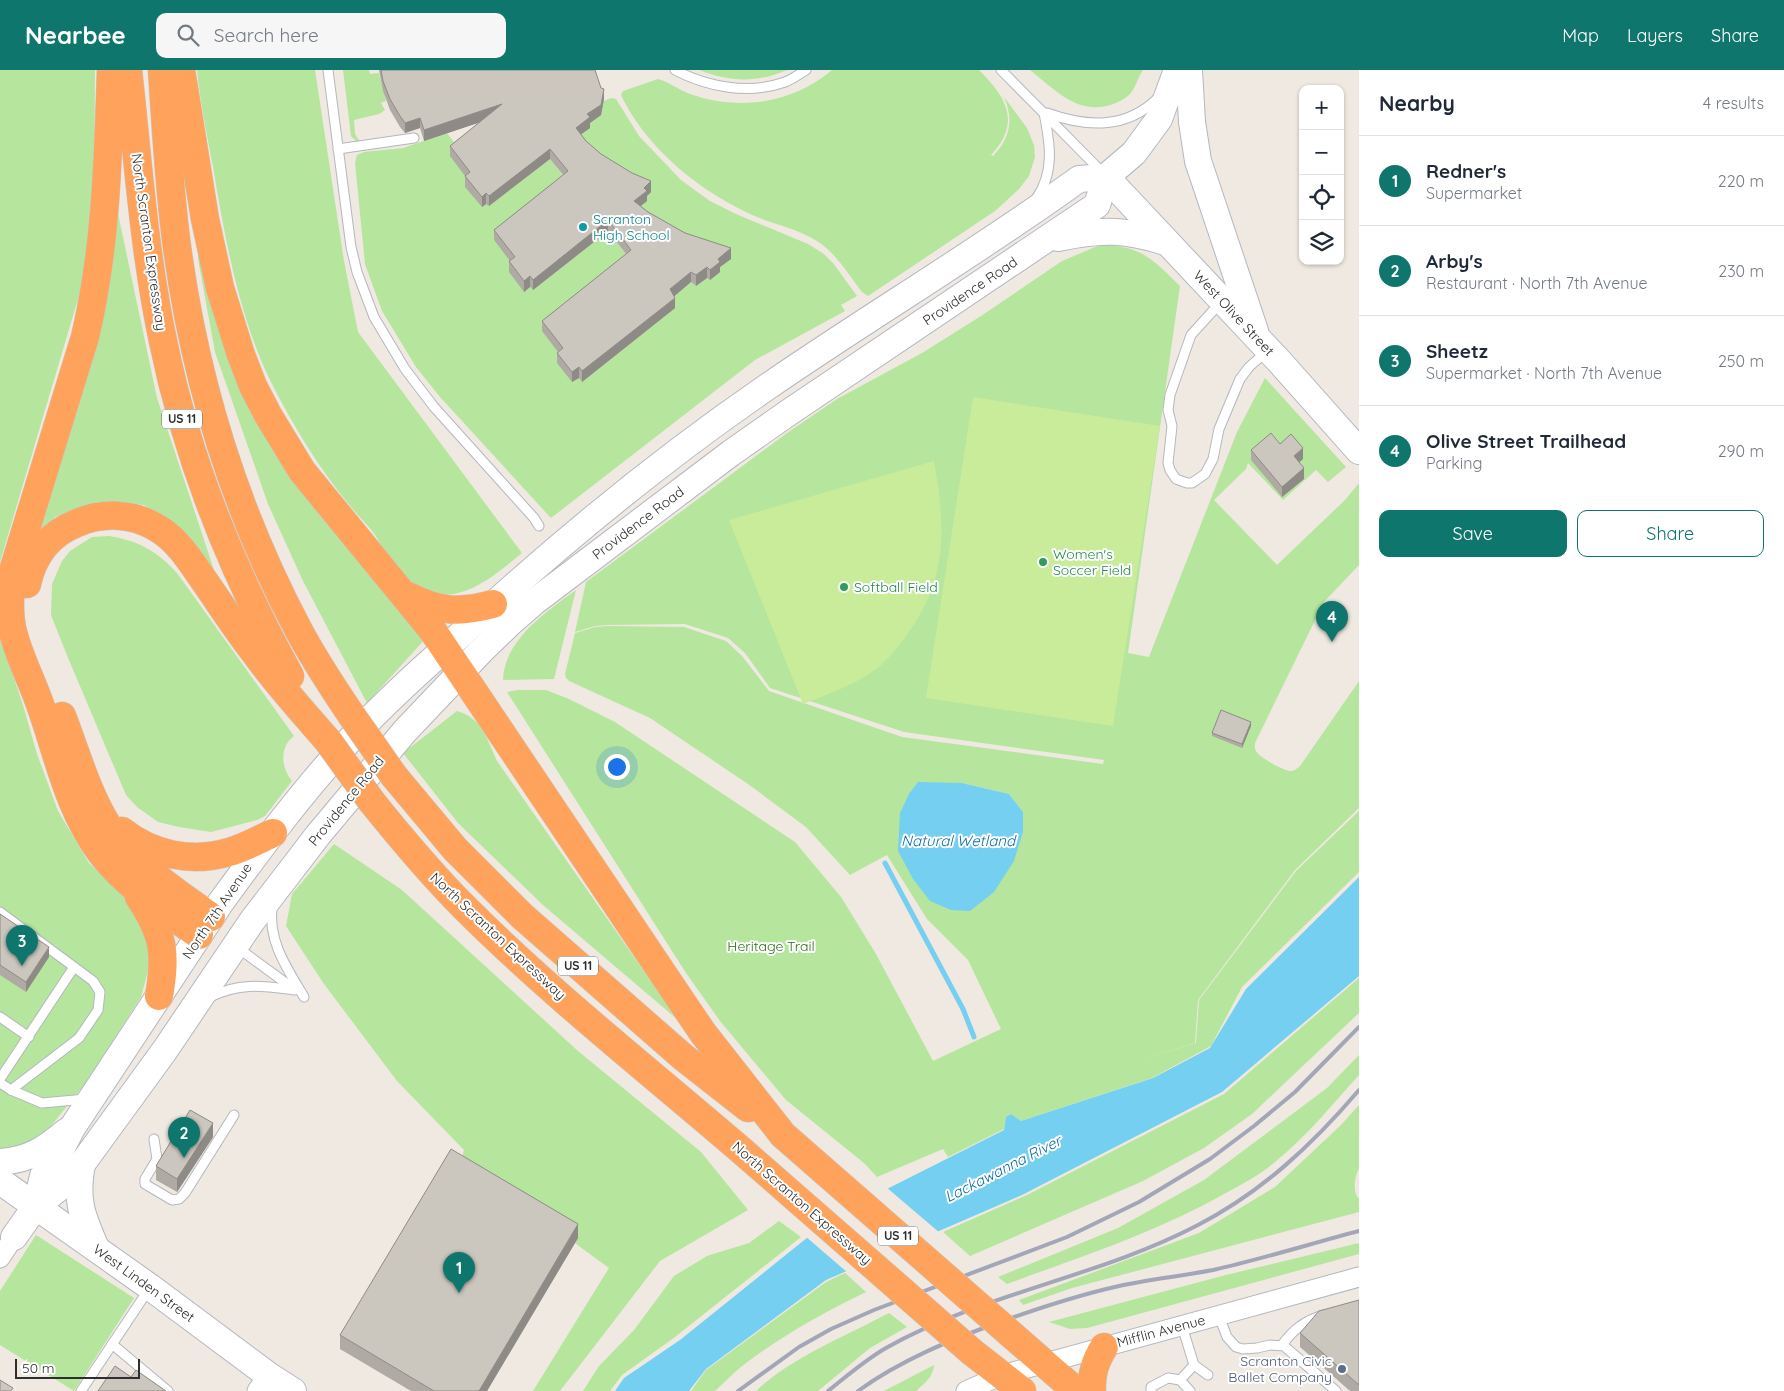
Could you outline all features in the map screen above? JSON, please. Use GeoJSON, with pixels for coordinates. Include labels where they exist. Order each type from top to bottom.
{"type":"FeatureCollection","features":[{"type":"Feature","properties":{"kind":"highway"},"geometry":{"type":"LineString","coordinates":[[111,70],[103,237],[92,305],[85,337],[13,571],[9,600],[12,629],[42,709],[71,800],[89,837],[116,871],[133,887],[151,915],[161,940],[164,966],[159,996]]}},
{"type":"Feature","properties":{"kind":"highway","name":"North Scranton Expressway"},"geometry":{"type":"LineString","coordinates":[[128,70],[147,249],[154,295],[163,341],[198,475],[252,603],[298,692],[328,741],[372,802],[430,872],[499,940],[546,983],[972,1352],[1012,1383]]}},
{"type":"Feature","properties":{"kind":"highway","name":"North Scranton Expressway"},"geometry":{"type":"LineString","coordinates":[[162,70],[177,245],[192,335],[214,423],[243,510],[278,590],[303,638],[352,716],[394,776],[455,849],[522,916],[683,1057],[783,1135],[1045,1364]]}},
{"type":"Feature","properties":{"kind":"highway"},"geometry":{"type":"LineString","coordinates":[[181,70],[205,219],[220,288],[229,322],[253,386],[268,415],[302,471],[424,617],[703,1033],[783,1135]]}},
{"type":"Feature","properties":{"kind":"highway"},"geometry":{"type":"LineString","coordinates":[[205,926],[132,856],[108,825],[98,808],[32,637],[26,613],[29,575],[39,551],[56,534],[79,522],[106,516],[133,517],[158,528],[170,537],[188,558],[261,661],[328,741]]}},
{"type":"Feature","properties":{"kind":"highway"},"geometry":{"type":"LineString","coordinates":[[404,595],[444,610],[472,609],[493,604]]}},
{"type":"Feature","properties":{"kind":"highway"},"geometry":{"type":"LineString","coordinates":[[98,808],[115,826],[127,835],[156,851],[171,854],[185,856],[215,855],[244,847],[272,833]]}},
{"type":"Feature","properties":{"kind":"highway"},"geometry":{"type":"LineString","coordinates":[[133,887],[205,926]]}},
{"type":"Feature","properties":{"kind":"highway"},"geometry":{"type":"LineString","coordinates":[[1092,1391],[1093,1369],[1104,1347]]}},
{"type":"Feature","properties":{"kind":"highway","name":"US 11"},"geometry":{"type":"LineString","coordinates":[[1045,1364],[1076,1391]]}},
{"type":"Feature","properties":{"kind":"main road"},"geometry":{"type":"LineString","coordinates":[[445,648],[593,518],[711,426],[1079,179],[1106,177],[1125,162],[1144,141],[1159,119],[1180,74]]}},
{"type":"Feature","properties":{"kind":"main road"},"geometry":{"type":"LineString","coordinates":[[1180,74],[1198,161],[1263,344]]}},
{"type":"Feature","properties":{"kind":"main road","name":"Providence Road"},"geometry":{"type":"LineString","coordinates":[[236,946],[274,890],[375,765],[460,672],[510,623],[534,602],[731,453],[1097,205],[1106,177]]}},
{"type":"Feature","properties":{"kind":"main road","name":"West Olive Street"},"geometry":{"type":"LineString","coordinates":[[1106,177],[1263,344],[1359,451]]}},
{"type":"Feature","properties":{"kind":"main road"},"geometry":{"type":"LineString","coordinates":[[1045,241],[1079,234],[1111,231],[1136,234],[1166,242]]}},
{"type":"Feature","properties":{"kind":"main road","name":"North 7th Avenue"},"geometry":{"type":"LineString","coordinates":[[36,1206],[43,1176],[54,1163],[72,1128],[205,926],[272,833],[348,742],[388,701],[445,648]]}},
{"type":"Feature","properties":{"kind":"main road"},"geometry":{"type":"LineString","coordinates":[[205,926],[236,946]]}},
{"type":"Feature","properties":{"kind":"main road","name":"North 7th Avenue"},"geometry":{"type":"LineString","coordinates":[[7,1248],[36,1206],[68,1181],[82,1164],[165,1050],[236,946]]}},
{"type":"Feature","properties":{"kind":"main road"},"geometry":{"type":"LineString","coordinates":[[0,1162],[23,1159],[37,1153],[72,1128]]}},
{"type":"Feature","properties":{"kind":"main road"},"geometry":{"type":"LineString","coordinates":[[82,1164],[79,1178],[81,1211],[96,1248]]}},
{"type":"Feature","properties":{"kind":"main road","name":"West Linden Street"},"geometry":{"type":"LineString","coordinates":[[0,1181],[150,1287],[276,1386]]}},
{"type":"Feature","properties":{"kind":"street","name":"Mifflin Avenue"},"geometry":{"type":"LineString","coordinates":[[966,1391],[1012,1383],[1045,1364],[1359,1277]]}},
{"type":"Feature","properties":{"kind":"lane"},"geometry":{"type":"LineString","coordinates":[[328,70],[352,254],[365,294],[380,329],[405,369],[434,407],[534,518],[539,526]]}},
{"type":"Feature","properties":{"kind":"lane"},"geometry":{"type":"LineString","coordinates":[[674,70],[702,82],[741,88],[775,85],[788,81],[806,70]]}},
{"type":"Feature","properties":{"kind":"lane"},"geometry":{"type":"LineString","coordinates":[[1001,70],[1106,177]]}},
{"type":"Feature","properties":{"kind":"lane"},"geometry":{"type":"LineString","coordinates":[[1044,112],[1075,122],[1099,124],[1114,122],[1142,111],[1154,102],[1180,74]]}},
{"type":"Feature","properties":{"kind":"lane"},"geometry":{"type":"LineString","coordinates":[[1020,219],[1038,196],[1048,174],[1050,150],[1044,112]]}},
{"type":"Feature","properties":{"kind":"lane"},"geometry":{"type":"LineString","coordinates":[[338,149],[414,138]]}},
{"type":"Feature","properties":{"kind":"lane"},"geometry":{"type":"LineString","coordinates":[[1222,301],[1197,326],[1191,335],[1170,395],[1168,410],[1172,426],[1168,463],[1176,479],[1192,483],[1205,474],[1213,459],[1219,429],[1240,379],[1263,344]]}},
{"type":"Feature","properties":{"kind":"lane"},"geometry":{"type":"LineString","coordinates":[[236,946],[304,997],[280,955],[272,934],[271,914],[274,890]]}},
{"type":"Feature","properties":{"kind":"lane"},"geometry":{"type":"LineString","coordinates":[[0,912],[93,981],[100,992],[98,1010],[79,1038],[10,1090]]}},
{"type":"Feature","properties":{"kind":"lane"},"geometry":{"type":"LineString","coordinates":[[0,1079],[74,967]]}},
{"type":"Feature","properties":{"kind":"lane"},"geometry":{"type":"LineString","coordinates":[[195,1006],[220,992],[240,986],[263,986],[295,990]]}},
{"type":"Feature","properties":{"kind":"lane"},"geometry":{"type":"LineString","coordinates":[[0,1029],[3,1018],[29,1037]]}},
{"type":"Feature","properties":{"kind":"lane"},"geometry":{"type":"LineString","coordinates":[[0,1083],[10,1090],[42,1103],[92,1098]]}},
{"type":"Feature","properties":{"kind":"lane"},"geometry":{"type":"LineString","coordinates":[[154,1139],[157,1159],[145,1179],[145,1184],[172,1200],[179,1200],[185,1194],[234,1115]]}},
{"type":"Feature","properties":{"kind":"lane"},"geometry":{"type":"LineString","coordinates":[[81,1391],[150,1287]]}},
{"type":"Feature","properties":{"kind":"lane"},"geometry":{"type":"LineString","coordinates":[[1282,1345],[1305,1322],[1332,1313]]}},
{"type":"Feature","properties":{"kind":"lane"},"geometry":{"type":"LineString","coordinates":[[1219,1316],[1227,1337],[1236,1347],[1243,1349],[1282,1345],[1336,1391]]}},
{"type":"Feature","properties":{"kind":"lane"},"geometry":{"type":"LineString","coordinates":[[1182,1326],[1194,1365],[1208,1375]]}},
{"type":"Feature","properties":{"kind":"lane"},"geometry":{"type":"LineString","coordinates":[[112,1344],[167,1390]]}},
{"type":"Feature","properties":{"kind":"lane"},"geometry":{"type":"LineString","coordinates":[[1180,1380],[1194,1365]]}},
{"type":"Feature","properties":{"kind":"lane"},"geometry":{"type":"LineString","coordinates":[[1151,1391],[1150,1387],[1168,1378],[1180,1380],[1190,1391]]}},
{"type":"Feature","properties":{"kind":"green space"},"geometry":{"type":"Polygon","coordinates":[[[0,70],[95,70],[94,196],[86,272],[0,562],[0,70]]]}},
{"type":"Feature","properties":{"kind":"green space"},"geometry":{"type":"Polygon","coordinates":[[[197,70],[315,70],[344,261],[358,332],[522,553],[487,580],[468,590],[446,595],[445,598],[410,583],[382,551],[379,541],[372,531],[332,483],[288,414],[258,353],[241,301],[222,221],[197,70]]]}},
{"type":"Feature","properties":{"kind":"green space"},"geometry":{"type":"Polygon","coordinates":[[[343,70],[369,70],[370,74],[379,73],[386,101],[381,103],[385,110],[379,114],[354,120],[355,134],[360,142],[359,144],[351,136],[343,70]]]}},
{"type":"Feature","properties":{"kind":"green space"},"geometry":{"type":"Polygon","coordinates":[[[699,70],[787,70],[754,79],[733,79],[699,70]]]}},
{"type":"Feature","properties":{"kind":"green space"},"geometry":{"type":"Polygon","coordinates":[[[832,70],[979,70],[997,90],[1007,110],[1006,132],[991,155],[993,156],[1003,143],[1009,128],[1009,113],[1004,97],[1027,128],[1034,145],[1035,157],[1029,176],[1019,189],[995,211],[868,296],[862,292],[836,258],[817,241],[802,233],[757,217],[716,196],[678,168],[645,134],[621,95],[623,91],[658,79],[690,94],[709,99],[746,103],[764,101],[800,90],[832,70]]]}},
{"type":"Feature","properties":{"kind":"green space"},"geometry":{"type":"Polygon","coordinates":[[[1030,70],[1143,70],[1128,96],[1110,105],[1098,107],[1087,106],[1067,98],[1030,70]]]}},
{"type":"Feature","properties":{"kind":"green space"},"geometry":{"type":"Polygon","coordinates":[[[611,98],[616,99],[639,136],[681,180],[710,201],[808,244],[824,254],[833,263],[857,296],[841,305],[845,311],[755,360],[551,518],[440,397],[416,367],[382,311],[365,264],[355,163],[357,155],[364,152],[403,148],[447,133],[459,149],[489,206],[550,159],[568,182],[515,267],[524,291],[530,287],[533,290],[608,231],[631,261],[563,358],[572,382],[579,378],[582,382],[674,308],[670,300],[691,282],[696,286],[707,278],[710,280],[634,211],[646,201],[576,138],[604,101],[611,98]]]}},
{"type":"Feature","properties":{"kind":"green space"},"geometry":{"type":"Polygon","coordinates":[[[116,204],[157,398],[216,576],[175,524],[144,505],[115,503],[83,506],[55,517],[38,535],[116,204]]]}},
{"type":"Feature","properties":{"kind":"green space"},"geometry":{"type":"Polygon","coordinates":[[[198,244],[295,477],[379,587],[426,638],[367,703],[303,581],[268,504],[215,352],[198,259],[198,244]]]}},
{"type":"Feature","properties":{"kind":"green space","name":"Heritage Trail"},"geometry":{"type":"Polygon","coordinates":[[[1100,245],[1126,248],[1145,255],[1180,286],[1128,653],[1149,657],[1237,432],[1265,378],[1346,467],[1328,482],[1316,470],[1283,500],[1248,463],[1246,469],[1214,500],[1277,565],[1345,500],[1359,483],[1359,565],[1324,602],[1255,743],[1255,747],[1258,754],[1277,766],[1290,771],[1297,769],[1359,681],[1359,808],[1295,870],[1198,1000],[1195,1043],[1131,1063],[1196,1043],[1199,1000],[1296,871],[1359,811],[1359,872],[1242,987],[1211,1046],[1152,1078],[1021,1121],[1011,1114],[1006,1117],[1004,1129],[948,1157],[943,1149],[877,1177],[864,1163],[786,1100],[720,1021],[686,973],[507,692],[546,690],[569,699],[615,722],[795,842],[841,897],[876,954],[933,1061],[1001,1029],[968,960],[927,919],[887,855],[850,875],[806,827],[748,784],[650,718],[569,681],[565,674],[575,633],[595,627],[608,626],[684,627],[726,641],[742,656],[769,691],[902,737],[1103,764],[1104,760],[904,732],[770,688],[745,653],[728,638],[685,624],[607,625],[595,626],[575,632],[586,582],[787,433],[837,399],[922,353],[1062,261],[1100,245]],[[962,783],[1023,812],[1009,794],[962,783]]]}},
{"type":"Feature","properties":{"kind":"green space","name":"Women's Soccer Field"},"geometry":{"type":"Polygon","coordinates":[[[973,397],[1160,426],[1113,726],[926,698],[973,397]]]}},
{"type":"Feature","properties":{"kind":"green space","name":"Softball Field"},"geometry":{"type":"Polygon","coordinates":[[[934,461],[941,509],[940,552],[930,594],[920,615],[899,646],[877,668],[847,686],[803,704],[729,520],[934,461]]]}},
{"type":"Feature","properties":{"kind":"green space"},"geometry":{"type":"Polygon","coordinates":[[[109,536],[147,548],[177,573],[294,736],[286,746],[283,758],[288,776],[292,781],[265,816],[257,820],[211,832],[158,822],[137,807],[126,795],[51,615],[52,584],[62,561],[70,551],[92,537],[109,536]]]}},
{"type":"Feature","properties":{"kind":"green space"},"geometry":{"type":"Polygon","coordinates":[[[576,590],[554,679],[503,680],[505,666],[519,639],[540,617],[576,590]]]}},
{"type":"Feature","properties":{"kind":"green space"},"geometry":{"type":"Polygon","coordinates":[[[0,637],[37,754],[58,811],[89,863],[130,901],[142,915],[151,960],[141,997],[85,1084],[42,1137],[0,1152],[0,637]]]}},
{"type":"Feature","properties":{"kind":"green space"},"geometry":{"type":"Polygon","coordinates":[[[457,711],[472,719],[483,730],[497,761],[678,1020],[543,905],[458,823],[403,753],[457,711]]]}},
{"type":"Feature","properties":{"kind":"green space"},"geometry":{"type":"Polygon","coordinates":[[[334,844],[402,890],[578,1051],[701,1152],[748,1210],[660,1261],[560,1391],[533,1391],[609,1268],[461,1160],[464,1150],[397,1081],[324,984],[286,926],[292,894],[334,844]]]}},
{"type":"Feature","properties":{"kind":"green space"},"geometry":{"type":"Polygon","coordinates":[[[1359,978],[1359,1013],[1252,1114],[1204,1148],[1143,1181],[970,1256],[943,1232],[1027,1195],[1224,1094],[1359,978]]]}},
{"type":"Feature","properties":{"kind":"green space"},"geometry":{"type":"Polygon","coordinates":[[[1359,1055],[1359,1075],[1297,1142],[1269,1167],[1250,1180],[1171,1221],[1117,1244],[1007,1284],[998,1277],[1118,1228],[1204,1180],[1327,1088],[1359,1055]]]}},
{"type":"Feature","properties":{"kind":"green space"},"geometry":{"type":"Polygon","coordinates":[[[1359,1105],[1359,1168],[1355,1179],[1355,1192],[1359,1199],[1359,1212],[1072,1288],[1023,1305],[1019,1300],[1199,1233],[1275,1187],[1341,1125],[1359,1105]]]}},
{"type":"Feature","properties":{"kind":"green space"},"geometry":{"type":"Polygon","coordinates":[[[779,1221],[801,1237],[675,1337],[622,1375],[610,1391],[583,1391],[599,1366],[634,1330],[674,1276],[707,1256],[749,1243],[779,1221]]]}},
{"type":"Feature","properties":{"kind":"green space"},"geometry":{"type":"Polygon","coordinates":[[[36,1235],[134,1298],[74,1391],[0,1345],[0,1291],[36,1235]]]}},
{"type":"Feature","properties":{"kind":"green space"},"geometry":{"type":"Polygon","coordinates":[[[1359,1243],[1359,1254],[1087,1328],[1070,1329],[1049,1322],[1226,1275],[1359,1243]]]}},
{"type":"Feature","properties":{"kind":"green space"},"geometry":{"type":"Polygon","coordinates":[[[845,1273],[866,1292],[820,1316],[775,1343],[742,1366],[715,1391],[691,1391],[706,1370],[826,1282],[845,1273]]]}},
{"type":"Feature","properties":{"kind":"green space"},"geometry":{"type":"Polygon","coordinates":[[[889,1313],[907,1327],[870,1348],[818,1391],[756,1391],[770,1379],[803,1357],[889,1313]]]}},
{"type":"Feature","properties":{"kind":"green space"},"geometry":{"type":"Polygon","coordinates":[[[934,1365],[930,1376],[916,1391],[884,1391],[934,1365]]]}},
{"type":"Feature","properties":{"kind":"water","name":"Natural Wetland"},"geometry":{"type":"Polygon","coordinates":[[[918,782],[962,783],[1009,794],[1023,812],[1023,832],[1014,861],[994,892],[970,911],[951,910],[930,901],[913,879],[898,851],[900,813],[909,794],[918,782]]]}},
{"type":"Feature","properties":{"kind":"water","name":"Lackawanna River"},"geometry":{"type":"Polygon","coordinates":[[[1359,877],[1359,976],[1222,1092],[1022,1195],[826,1280],[706,1369],[689,1391],[615,1391],[624,1378],[680,1340],[823,1225],[873,1196],[1004,1130],[1006,1117],[1011,1114],[1021,1121],[1153,1078],[1210,1048],[1246,989],[1359,877]]]}},
{"type":"Feature","properties":{"kind":"pier"},"geometry":{"type":"Polygon","coordinates":[[[886,1187],[940,1233],[848,1273],[805,1236],[850,1202],[886,1187]]]}},
{"type":"Feature","properties":{"kind":"building","name":"Scranton High School"},"geometry":{"type":"Polygon","coordinates":[[[381,70],[595,70],[601,88],[604,89],[601,105],[587,114],[590,117],[576,128],[586,141],[601,154],[632,173],[651,181],[644,188],[647,191],[634,201],[648,212],[685,233],[731,248],[718,259],[720,262],[710,270],[707,267],[696,275],[691,272],[670,289],[675,298],[582,371],[579,367],[572,372],[557,353],[563,348],[542,321],[631,250],[608,220],[533,280],[530,276],[524,281],[509,261],[515,257],[494,230],[568,171],[550,149],[489,196],[486,193],[482,197],[465,176],[470,172],[450,146],[502,104],[424,130],[420,118],[405,123],[390,99],[381,70]]]}},
{"type":"Feature","properties":{"kind":"building"},"geometry":{"type":"Polygon","coordinates":[[[1271,433],[1280,444],[1291,434],[1303,448],[1294,456],[1304,468],[1282,487],[1251,450],[1271,433]]]}},
{"type":"Feature","properties":{"kind":"building"},"geometry":{"type":"Polygon","coordinates":[[[1221,710],[1251,722],[1242,744],[1212,733],[1221,710]]]}},
{"type":"Feature","properties":{"kind":"building"},"geometry":{"type":"Polygon","coordinates":[[[0,914],[49,947],[26,982],[0,965],[0,914]]]}},
{"type":"Feature","properties":{"kind":"building"},"geometry":{"type":"Polygon","coordinates":[[[190,1110],[213,1123],[177,1179],[156,1166],[190,1110]]]}},
{"type":"Feature","properties":{"kind":"building"},"geometry":{"type":"Polygon","coordinates":[[[451,1149],[578,1224],[479,1391],[434,1391],[340,1335],[451,1149]]]}},
{"type":"Feature","properties":{"kind":"building","name":"Scranton Civic Ballet Company"},"geometry":{"type":"Polygon","coordinates":[[[1359,1300],[1359,1385],[1300,1333],[1319,1311],[1359,1300]]]}},
{"type":"Feature","properties":{"kind":"building"},"geometry":{"type":"Polygon","coordinates":[[[115,1366],[131,1377],[136,1370],[166,1391],[98,1391],[115,1366]]]}},
{"type":"Feature","properties":{"kind":"building"},"geometry":{"type":"Polygon","coordinates":[[[0,1380],[13,1388],[11,1391],[0,1391],[0,1380]]]}},
{"type":"Feature","properties":{"kind":"waterway"},"geometry":{"type":"LineString","coordinates":[[885,863],[963,1009],[974,1037]]}},
{"type":"Feature","properties":{"kind":"railway"},"geometry":{"type":"LineString","coordinates":[[738,1391],[799,1347],[831,1329],[874,1310],[1067,1237],[1139,1202],[1210,1159],[1254,1126],[1295,1092],[1359,1027]]}},
{"type":"Feature","properties":{"kind":"railway"},"geometry":{"type":"LineString","coordinates":[[828,1391],[878,1353],[923,1329],[962,1313],[1160,1243],[1221,1212],[1244,1198],[1305,1148],[1359,1090]]}},
{"type":"Feature","properties":{"kind":"railway"},"geometry":{"type":"LineString","coordinates":[[858,1391],[891,1370],[926,1352],[981,1329],[1044,1307],[1119,1286],[1231,1266],[1359,1231]]}},
{"type":"Feature","properties":{"kind":"place","name":"Scranton High School"},"geometry":{"type":"Point","coordinates":[583,227]}},
{"type":"Feature","properties":{"kind":"place","name":"Women's Soccer Field"},"geometry":{"type":"Point","coordinates":[1043,562]}},
{"type":"Feature","properties":{"kind":"place","name":"Softball Field"},"geometry":{"type":"Point","coordinates":[844,587]}},
{"type":"Feature","properties":{"kind":"place","name":"Olive Street Trailhead"},"geometry":{"type":"Point","coordinates":[1332,642]}},
{"type":"Feature","properties":{"kind":"place","name":"Sheetz"},"geometry":{"type":"Point","coordinates":[22,966]}},
{"type":"Feature","properties":{"kind":"place","name":"Arby's"},"geometry":{"type":"Point","coordinates":[184,1158]}},
{"type":"Feature","properties":{"kind":"place","name":"Redner's"},"geometry":{"type":"Point","coordinates":[459,1293]}},
{"type":"Feature","properties":{"kind":"place","name":"Scranton Civic Ballet Company"},"geometry":{"type":"Point","coordinates":[1342,1369]}}]}
